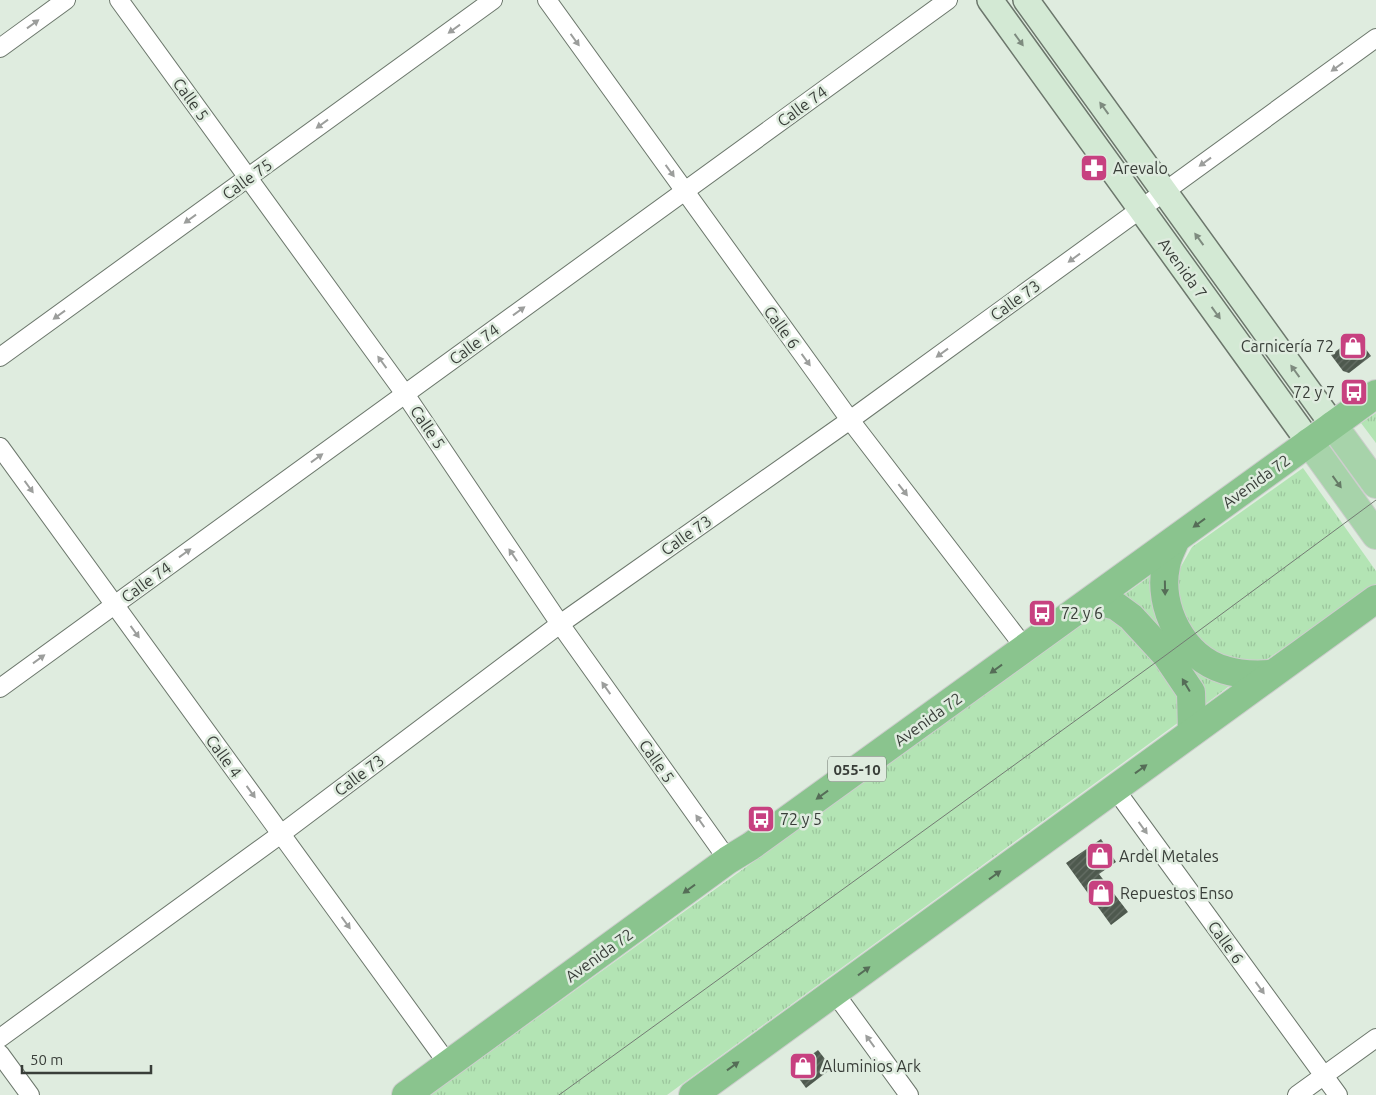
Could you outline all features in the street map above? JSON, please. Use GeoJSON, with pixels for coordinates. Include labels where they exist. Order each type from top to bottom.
{"type":"FeatureCollection","features":[{"type":"Feature","properties":{"kind":"highway","name":"Avenida 72"},"geometry":{"type":"LineString","coordinates":[[406,1095],[728,860],[751,846],[1376,394]]}},
{"type":"Feature","properties":{"kind":"highway"},"geometry":{"type":"LineString","coordinates":[[1175,541],[1166,566],[1164,592],[1170,618],[1184,641],[1202,658],[1223,670],[1246,675],[1270,674]]}},
{"type":"Feature","properties":{"kind":"highway"},"geometry":{"type":"LineString","coordinates":[[693,1095],[1115,789],[1270,674],[1376,599]]}},
{"type":"Feature","properties":{"kind":"highway"},"geometry":{"type":"LineString","coordinates":[[1092,600],[1116,606],[1131,616],[1166,655],[1191,692],[1192,732]]}},
{"type":"Feature","properties":{"kind":"main road","name":"Avenida 7"},"geometry":{"type":"LineString","coordinates":[[990,0],[1376,535]]}},
{"type":"Feature","properties":{"kind":"main road","name":"Avenida 7"},"geometry":{"type":"LineString","coordinates":[[1026,0],[1376,484]]}},
{"type":"Feature","properties":{"kind":"street"},"geometry":{"type":"LineString","coordinates":[[0,48],[66,0]]}},
{"type":"Feature","properties":{"kind":"street","name":"Calle 5"},"geometry":{"type":"LineString","coordinates":[[119,0],[405,394],[560,624],[728,860]]}},
{"type":"Feature","properties":{"kind":"street","name":"Calle 75"},"geometry":{"type":"LineString","coordinates":[[0,357],[493,0]]}},
{"type":"Feature","properties":{"kind":"street","name":"Calle 6"},"geometry":{"type":"LineString","coordinates":[[547,0],[850,420],[1025,648]]}},
{"type":"Feature","properties":{"kind":"street","name":"Calle 74"},"geometry":{"type":"LineString","coordinates":[[0,688],[948,0]]}},
{"type":"Feature","properties":{"kind":"street","name":"Calle 73"},"geometry":{"type":"LineString","coordinates":[[0,1038],[281,834],[560,624],[850,420],[1376,38]]}},
{"type":"Feature","properties":{"kind":"street","name":"Calle 4"},"geometry":{"type":"LineString","coordinates":[[0,447],[448,1064]]}},
{"type":"Feature","properties":{"kind":"street","name":"Calle 6"},"geometry":{"type":"LineString","coordinates":[[1115,789],[1338,1095]]}},
{"type":"Feature","properties":{"kind":"street"},"geometry":{"type":"LineString","coordinates":[[834,992],[909,1095]]}},
{"type":"Feature","properties":{"kind":"street"},"geometry":{"type":"LineString","coordinates":[[1297,1095],[1376,1038]]}},
{"type":"Feature","properties":{"kind":"street"},"geometry":{"type":"LineString","coordinates":[[0,1054],[30,1095]]}},
{"type":"Feature","properties":{"kind":"green space"},"geometry":{"type":"Polygon","coordinates":[[[1376,413],[1376,443],[1361,423],[1376,413]]]}},
{"type":"Feature","properties":{"kind":"green space"},"geometry":{"type":"Polygon","coordinates":[[[1303,468],[1376,571],[1376,585],[1266,660],[1249,664],[1198,646],[1174,590],[1179,570],[1192,547],[1303,468]]]}},
{"type":"Feature","properties":{"kind":"green space"},"geometry":{"type":"Polygon","coordinates":[[[1153,574],[1155,613],[1158,624],[1169,644],[1185,662],[1203,675],[1215,681],[1232,684],[1199,709],[1121,597],[1153,574]]]}},
{"type":"Feature","properties":{"kind":"green space"},"geometry":{"type":"Polygon","coordinates":[[[1113,612],[1183,694],[1179,722],[667,1095],[430,1095],[1098,613],[1113,612]]]}},
{"type":"Feature","properties":{"kind":"building","name":"Carnicería 72"},"geometry":{"type":"Polygon","coordinates":[[[1356,336],[1371,356],[1349,373],[1343,371],[1331,355],[1356,336]]]}},
{"type":"Feature","properties":{"kind":"building","name":"Repuestos Enso"},"geometry":{"type":"Polygon","coordinates":[[[1101,839],[1116,862],[1099,874],[1128,912],[1111,925],[1066,863],[1101,839]]]}},
{"type":"Feature","properties":{"kind":"building"},"geometry":{"type":"Polygon","coordinates":[[[818,1050],[832,1068],[806,1088],[792,1069],[818,1050]]]}},
{"type":"Feature","properties":{"kind":"tram line"},"geometry":{"type":"LineString","coordinates":[[559,1095],[1166,655],[1376,500]]}},
{"type":"Feature","properties":{"kind":"place","name":"Arevalo"},"geometry":{"type":"Point","coordinates":[1094,168]}},
{"type":"Feature","properties":{"kind":"place","name":"Carnicería 72"},"geometry":{"type":"Point","coordinates":[1353,346]}},
{"type":"Feature","properties":{"kind":"place","name":"72 y 7"},"geometry":{"type":"Point","coordinates":[1354,392]}},
{"type":"Feature","properties":{"kind":"place","name":"72 y 6"},"geometry":{"type":"Point","coordinates":[1042,613]}},
{"type":"Feature","properties":{"kind":"place","name":"72 y 5"},"geometry":{"type":"Point","coordinates":[761,819]}},
{"type":"Feature","properties":{"kind":"place","name":"Ardel Metales"},"geometry":{"type":"Point","coordinates":[1100,856]}},
{"type":"Feature","properties":{"kind":"place","name":"Repuestos Enso"},"geometry":{"type":"Point","coordinates":[1101,893]}},
{"type":"Feature","properties":{"kind":"place","name":"Aluminios Ark"},"geometry":{"type":"Point","coordinates":[803,1066]}}]}
